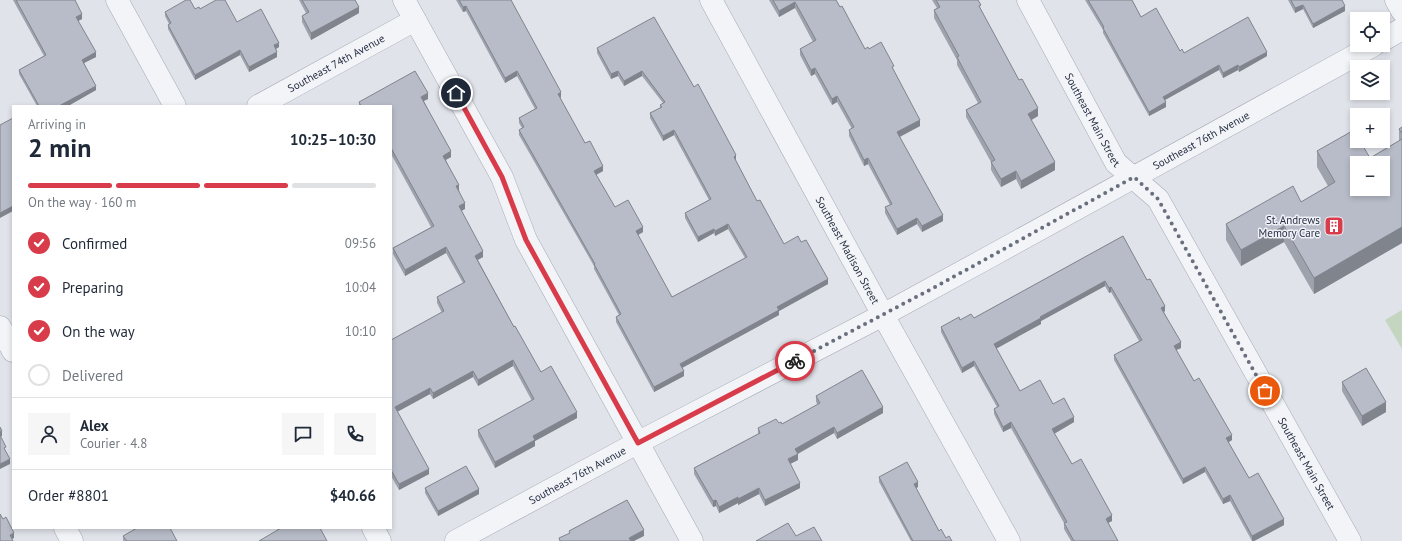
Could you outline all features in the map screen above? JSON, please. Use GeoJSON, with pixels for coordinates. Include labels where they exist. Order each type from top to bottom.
{"type":"FeatureCollection","features":[{"type":"Feature","properties":{"kind":"street"},"geometry":{"type":"LineString","coordinates":[[117,0],[174,105]]}},
{"type":"Feature","properties":{"kind":"street"},"geometry":{"type":"LineString","coordinates":[[404,0],[502,177],[526,240],[692,541]]}},
{"type":"Feature","properties":{"kind":"street","name":"Southeast Madison Street"},"geometry":{"type":"LineString","coordinates":[[711,0],[883,315],[1009,541]]}},
{"type":"Feature","properties":{"kind":"street","name":"Southeast Main Street"},"geometry":{"type":"LineString","coordinates":[[1028,0],[1116,163],[1158,199],[1350,541]]}},
{"type":"Feature","properties":{"kind":"street"},"geometry":{"type":"LineString","coordinates":[[1396,0],[1402,11]]}},
{"type":"Feature","properties":{"kind":"street","name":"Southeast 74th Avenue"},"geometry":{"type":"LineString","coordinates":[[260,105],[415,20]]}},
{"type":"Feature","properties":{"kind":"street"},"geometry":{"type":"LineString","coordinates":[[1390,36],[1402,30]]}},
{"type":"Feature","properties":{"kind":"street","name":"Southeast 76th Avenue"},"geometry":{"type":"LineString","coordinates":[[456,541],[638,443],[883,315],[1361,52]]}},
{"type":"Feature","properties":{"kind":"street"},"geometry":{"type":"LineString","coordinates":[[0,326],[12,349]]}},
{"type":"Feature","properties":{"kind":"street"},"geometry":{"type":"LineString","coordinates":[[66,529],[72,541]]}},
{"type":"Feature","properties":{"kind":"street"},"geometry":{"type":"LineString","coordinates":[[374,529],[380,541]]}},
{"type":"Feature","properties":{"kind":"green space"},"geometry":{"type":"Polygon","coordinates":[[[1402,310],[1402,349],[1385,320],[1402,310]]]}},
{"type":"Feature","properties":{"kind":"building"},"geometry":{"type":"Polygon","coordinates":[[[16,0],[75,0],[82,14],[76,17],[96,52],[82,60],[96,86],[61,105],[38,105],[19,70],[46,55],[16,0]]]}},
{"type":"Feature","properties":{"kind":"building"},"geometry":{"type":"Polygon","coordinates":[[[186,0],[190,0],[195,9],[199,7],[200,9],[216,0],[225,0],[237,22],[261,9],[279,43],[274,45],[277,52],[249,67],[240,50],[195,75],[168,25],[171,23],[165,12],[186,0]]]}},
{"type":"Feature","properties":{"kind":"building"},"geometry":{"type":"Polygon","coordinates":[[[302,0],[355,0],[359,7],[311,33],[302,16],[309,12],[302,0]]]}},
{"type":"Feature","properties":{"kind":"building"},"geometry":{"type":"Polygon","coordinates":[[[459,0],[511,0],[561,92],[558,94],[585,143],[590,141],[603,166],[594,171],[615,207],[628,200],[643,227],[636,231],[672,297],[747,257],[728,224],[715,231],[714,229],[698,237],[685,213],[711,199],[674,130],[663,136],[650,113],[662,107],[660,105],[665,102],[642,71],[624,81],[618,71],[611,74],[597,48],[654,17],[694,87],[698,84],[736,155],[734,157],[757,201],[760,200],[784,244],[798,236],[801,242],[806,240],[828,279],[777,307],[779,310],[680,364],[684,371],[654,387],[616,317],[621,314],[595,264],[519,130],[524,127],[519,118],[537,108],[517,71],[505,78],[466,6],[463,7],[459,0]]]}},
{"type":"Feature","properties":{"kind":"building"},"geometry":{"type":"Polygon","coordinates":[[[773,0],[836,0],[840,7],[842,6],[865,49],[868,47],[869,49],[881,42],[894,66],[892,67],[920,120],[897,132],[943,215],[922,226],[917,218],[897,229],[885,207],[892,204],[868,158],[864,160],[849,130],[854,127],[837,96],[832,99],[815,68],[811,70],[800,49],[816,40],[795,2],[779,11],[773,0]]]}},
{"type":"Feature","properties":{"kind":"building"},"geometry":{"type":"Polygon","coordinates":[[[936,0],[978,0],[981,5],[979,6],[1019,80],[1022,79],[1038,108],[1028,114],[1055,162],[1021,181],[1016,171],[1001,179],[991,162],[995,160],[966,110],[981,102],[957,57],[959,56],[934,10],[940,7],[936,0]]]}},
{"type":"Feature","properties":{"kind":"building"},"geometry":{"type":"Polygon","coordinates":[[[1088,0],[1132,0],[1141,17],[1156,8],[1180,51],[1182,49],[1184,53],[1248,17],[1267,52],[1239,67],[1238,65],[1223,73],[1219,65],[1163,97],[1166,102],[1149,112],[1088,0]]]}},
{"type":"Feature","properties":{"kind":"building"},"geometry":{"type":"Polygon","coordinates":[[[1291,0],[1342,0],[1345,6],[1313,24],[1303,5],[1295,8],[1291,0]]]}},
{"type":"Feature","properties":{"kind":"building"},"geometry":{"type":"Polygon","coordinates":[[[415,71],[428,93],[421,97],[451,151],[443,156],[459,185],[456,186],[465,203],[459,206],[483,251],[475,256],[514,327],[515,326],[541,372],[551,366],[577,412],[533,436],[535,440],[495,462],[478,430],[534,399],[513,360],[478,380],[473,371],[433,393],[430,388],[395,407],[429,469],[399,484],[392,472],[392,339],[444,311],[437,297],[465,282],[446,247],[405,270],[393,248],[434,226],[392,150],[392,105],[360,105],[359,102],[415,71]]]}},
{"type":"Feature","properties":{"kind":"building"},"geometry":{"type":"Polygon","coordinates":[[[12,119],[12,207],[0,213],[0,125],[12,119]]]}},
{"type":"Feature","properties":{"kind":"building","name":"St. Andrews Memory Care"},"geometry":{"type":"Polygon","coordinates":[[[1350,132],[1350,148],[1364,148],[1369,156],[1350,156],[1350,196],[1390,196],[1390,156],[1373,156],[1387,148],[1390,148],[1390,146],[1402,139],[1402,227],[1314,278],[1284,226],[1241,250],[1226,224],[1293,186],[1301,202],[1335,182],[1317,151],[1350,132]]]}},
{"type":"Feature","properties":{"kind":"building"},"geometry":{"type":"Polygon","coordinates":[[[1123,236],[1147,280],[1150,279],[1165,306],[1161,308],[1181,342],[1174,346],[1194,381],[1199,378],[1232,435],[1226,438],[1249,478],[1258,473],[1284,519],[1252,536],[1230,495],[1223,499],[1205,467],[1183,479],[1114,355],[1142,340],[1111,287],[1109,288],[1105,281],[994,344],[1020,391],[1040,380],[1053,404],[1064,398],[1074,417],[1052,429],[1072,464],[1081,459],[1112,515],[1106,519],[1118,541],[1074,541],[1064,523],[1067,522],[1011,422],[1003,427],[994,409],[999,406],[974,361],[962,368],[941,327],[959,317],[960,320],[971,314],[974,318],[1123,236]]]}},
{"type":"Feature","properties":{"kind":"building"},"geometry":{"type":"Polygon","coordinates":[[[1366,368],[1386,402],[1362,416],[1342,382],[1366,368]]]}},
{"type":"Feature","properties":{"kind":"building"},"geometry":{"type":"Polygon","coordinates":[[[862,370],[883,407],[837,433],[834,427],[795,449],[798,454],[788,459],[800,483],[765,500],[759,488],[719,507],[716,500],[713,501],[694,468],[760,433],[758,428],[776,419],[782,424],[820,403],[816,396],[862,370]]]}},
{"type":"Feature","properties":{"kind":"building"},"geometry":{"type":"Polygon","coordinates":[[[0,435],[6,447],[4,448],[10,459],[0,464],[0,435]]]}},
{"type":"Feature","properties":{"kind":"building"},"geometry":{"type":"Polygon","coordinates":[[[907,462],[918,482],[914,484],[939,531],[941,529],[946,538],[949,536],[952,541],[913,541],[879,477],[907,462]]]}},
{"type":"Feature","properties":{"kind":"building"},"geometry":{"type":"Polygon","coordinates":[[[466,466],[479,489],[438,511],[425,488],[466,466]]]}},
{"type":"Feature","properties":{"kind":"building"},"geometry":{"type":"Polygon","coordinates":[[[627,500],[644,530],[629,538],[631,541],[560,541],[559,538],[570,533],[569,531],[627,500]]]}},
{"type":"Feature","properties":{"kind":"building"},"geometry":{"type":"Polygon","coordinates":[[[0,514],[3,519],[6,517],[14,533],[10,535],[13,541],[0,541],[0,514]]]}},
{"type":"Feature","properties":{"kind":"building"},"geometry":{"type":"Polygon","coordinates":[[[788,523],[796,536],[814,527],[822,541],[756,541],[788,523]]]}},
{"type":"Feature","properties":{"kind":"building"},"geometry":{"type":"Polygon","coordinates":[[[135,529],[171,529],[177,541],[127,541],[123,536],[135,529]]]}},
{"type":"Feature","properties":{"kind":"building"},"geometry":{"type":"Polygon","coordinates":[[[279,529],[321,529],[327,541],[259,541],[279,529]]]}},
{"type":"Feature","properties":{"kind":"way so far"},"geometry":{"type":"LineString","coordinates":[[795,361],[937,286],[1134,177],[1158,199],[1265,391]]}},
{"type":"Feature","properties":{"kind":"place","name":"St. Andrews Memory Care"},"geometry":{"type":"Point","coordinates":[1334,226]}},
{"type":"Feature","properties":{"kind":"route"},"geometry":{"type":"LineString","coordinates":[[456,93],[502,177],[526,240],[638,443],[795,361]]}}]}
